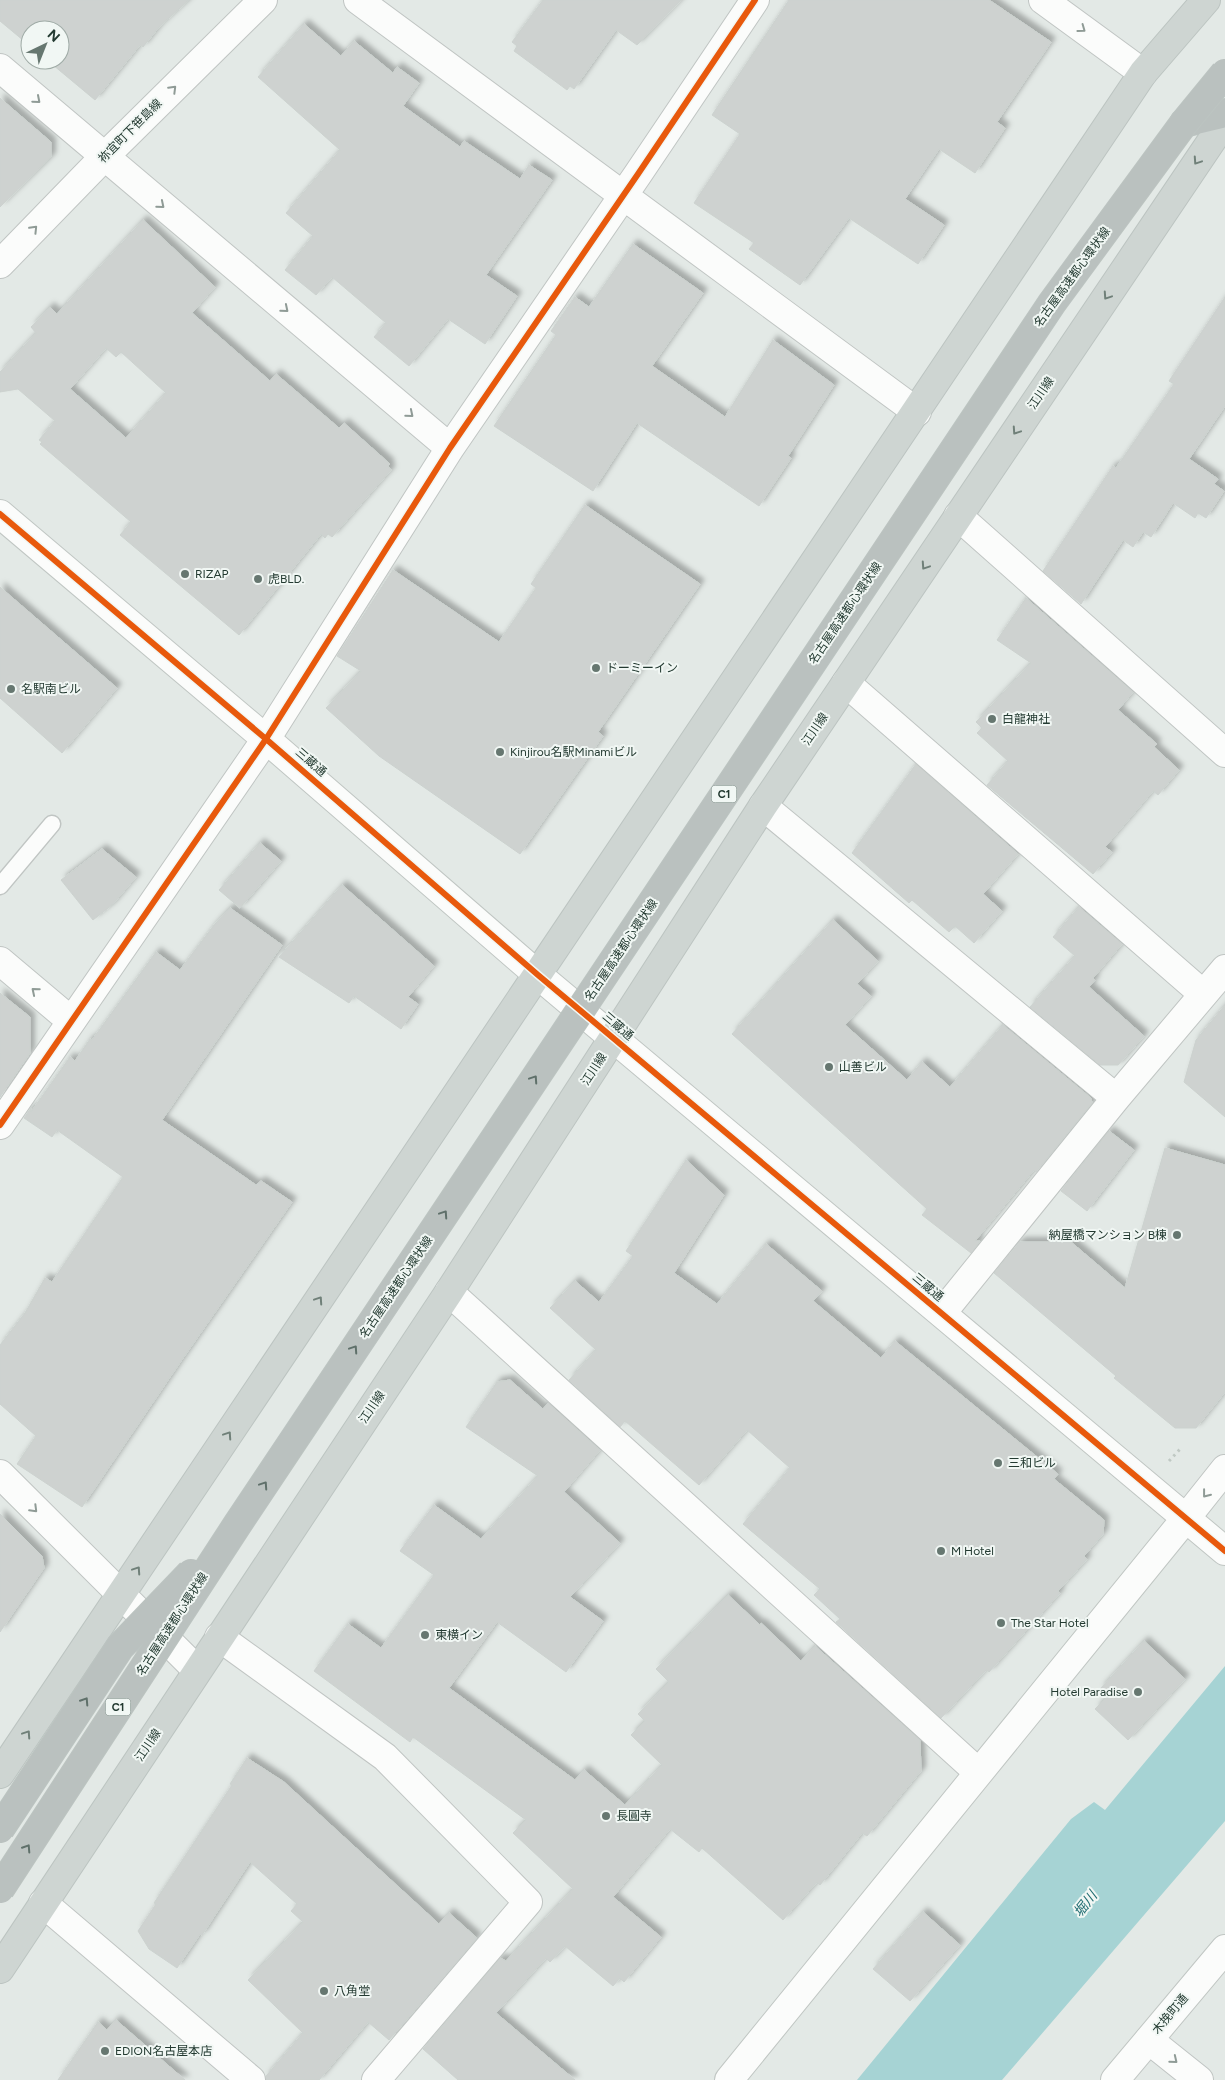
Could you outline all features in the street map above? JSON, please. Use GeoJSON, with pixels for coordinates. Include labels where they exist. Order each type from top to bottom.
{"type":"FeatureCollection","features":[{"type":"Feature","properties":{"kind":"highway","name":"名古屋高速都心環状線"},"geometry":{"type":"LineString","coordinates":[[0,1889],[237,1525],[1052,303],[1184,123],[1225,73]]}},
{"type":"Feature","properties":{"kind":"highway"},"geometry":{"type":"LineString","coordinates":[[1184,123],[1224,122]]}},
{"type":"Feature","properties":{"kind":"highway"},"geometry":{"type":"LineString","coordinates":[[0,1829],[120,1648],[237,1525]]}},
{"type":"Feature","properties":{"kind":"main road"},"geometry":{"type":"LineString","coordinates":[[0,1774],[1143,73],[1206,0]]}},
{"type":"Feature","properties":{"kind":"main road","name":"江川線"},"geometry":{"type":"LineString","coordinates":[[0,1969],[449,1292],[764,806],[1224,122]]}},
{"type":"Feature","properties":{"kind":"street","name":"祢宜町下笹島線"},"geometry":{"type":"LineString","coordinates":[[0,264],[104,157],[263,0]]}},
{"type":"Feature","properties":{"kind":"street"},"geometry":{"type":"LineString","coordinates":[[358,0],[917,412]]}},
{"type":"Feature","properties":{"kind":"street"},"geometry":{"type":"LineString","coordinates":[[0,1125],[70,1020],[266,739],[450,448],[755,0]]}},
{"type":"Feature","properties":{"kind":"street"},"geometry":{"type":"LineString","coordinates":[[1043,0],[1143,73]]}},
{"type":"Feature","properties":{"kind":"street"},"geometry":{"type":"LineString","coordinates":[[0,68],[450,448]]}},
{"type":"Feature","properties":{"kind":"street","name":"三蔵通"},"geometry":{"type":"LineString","coordinates":[[0,514],[266,739],[538,975],[1225,1551]]}},
{"type":"Feature","properties":{"kind":"street"},"geometry":{"type":"LineString","coordinates":[[958,516],[1225,753]]}},
{"type":"Feature","properties":{"kind":"street"},"geometry":{"type":"LineString","coordinates":[[846,683],[1203,994]]}},
{"type":"Feature","properties":{"kind":"street"},"geometry":{"type":"LineString","coordinates":[[764,806],[1116,1098]]}},
{"type":"Feature","properties":{"kind":"street"},"geometry":{"type":"LineString","coordinates":[[0,961],[70,1020]]}},
{"type":"Feature","properties":{"kind":"street"},"geometry":{"type":"LineString","coordinates":[[942,1313],[1116,1098],[1225,969]]}},
{"type":"Feature","properties":{"kind":"street"},"geometry":{"type":"LineString","coordinates":[[449,1292],[978,1772]]}},
{"type":"Feature","properties":{"kind":"street"},"geometry":{"type":"LineString","coordinates":[[729,2080],[1225,1469]]}},
{"type":"Feature","properties":{"kind":"street"},"geometry":{"type":"LineString","coordinates":[[0,1474],[197,1670]]}},
{"type":"Feature","properties":{"kind":"street"},"geometry":{"type":"LineString","coordinates":[[219,1637],[385,1757],[528,1902],[376,2080]]}},
{"type":"Feature","properties":{"kind":"street"},"geometry":{"type":"LineString","coordinates":[[43,1903],[251,2080]]}},
{"type":"Feature","properties":{"kind":"street","name":"木挽町通"},"geometry":{"type":"LineString","coordinates":[[1115,2080],[1225,1949]]}},
{"type":"Feature","properties":{"kind":"street"},"geometry":{"type":"LineString","coordinates":[[1149,2040],[1199,2080]]}},
{"type":"Feature","properties":{"kind":"lane"},"geometry":{"type":"LineString","coordinates":[[0,886],[52,824]]}},
{"type":"Feature","properties":{"kind":"water","name":"堀川"},"geometry":{"type":"Polygon","coordinates":[[[1225,1666],[1225,1821],[1002,2080],[857,2080],[1071,1819],[1094,1802],[1105,1810],[1225,1666]]]}},
{"type":"Feature","properties":{"kind":"building"},"geometry":{"type":"Polygon","coordinates":[[[0,0],[189,0],[159,27],[143,47],[140,45],[95,100],[59,70],[70,70],[70,20],[20,20],[20,38],[0,21],[0,0]]]}},
{"type":"Feature","properties":{"kind":"building"},"geometry":{"type":"Polygon","coordinates":[[[543,0],[681,0],[637,45],[616,30],[574,89],[570,86],[567,90],[514,51],[517,46],[512,42],[543,0]]]}},
{"type":"Feature","properties":{"kind":"building"},"geometry":{"type":"Polygon","coordinates":[[[789,0],[989,0],[1051,42],[997,122],[1005,128],[975,173],[939,149],[905,199],[944,225],[918,264],[849,218],[800,285],[749,249],[754,243],[694,203],[740,134],[712,115],[789,0]]]}},
{"type":"Feature","properties":{"kind":"building"},"geometry":{"type":"Polygon","coordinates":[[[304,24],[341,56],[354,41],[393,73],[397,67],[419,83],[403,106],[460,147],[464,141],[520,179],[529,165],[552,180],[486,275],[517,296],[485,344],[448,319],[409,366],[374,337],[386,323],[332,277],[316,295],[285,270],[313,236],[286,213],[340,150],[258,77],[304,24]]]}},
{"type":"Feature","properties":{"kind":"building"},"geometry":{"type":"Polygon","coordinates":[[[0,98],[51,142],[51,157],[0,207],[0,98]]]}},
{"type":"Feature","properties":{"kind":"building"},"geometry":{"type":"Polygon","coordinates":[[[143,220],[215,287],[192,313],[270,381],[276,374],[339,428],[344,423],[390,464],[388,466],[391,470],[332,537],[328,534],[325,538],[321,534],[239,635],[120,535],[131,522],[40,444],[42,442],[39,440],[55,421],[18,389],[0,392],[0,372],[36,333],[31,327],[50,307],[57,314],[143,220]],[[106,348],[70,389],[126,438],[166,393],[121,352],[116,357],[106,348]]]}},
{"type":"Feature","properties":{"kind":"building"},"geometry":{"type":"Polygon","coordinates":[[[633,244],[703,293],[652,366],[725,417],[773,340],[834,385],[788,456],[791,458],[759,506],[637,423],[593,491],[494,426],[556,335],[551,331],[575,297],[589,307],[633,244]]]}},
{"type":"Feature","properties":{"kind":"building"},"geometry":{"type":"Polygon","coordinates":[[[1225,297],[1225,406],[1189,459],[1218,479],[1214,484],[1224,491],[1206,518],[1198,513],[1195,518],[1173,503],[1151,537],[1143,532],[1133,547],[1123,540],[1081,604],[1043,571],[1113,466],[1116,468],[1174,384],[1169,381],[1225,297]]]}},
{"type":"Feature","properties":{"kind":"building"},"geometry":{"type":"Polygon","coordinates":[[[585,505],[700,584],[598,732],[603,736],[520,854],[379,756],[326,708],[361,671],[337,656],[393,570],[499,642],[536,588],[531,584],[585,505]]]}},
{"type":"Feature","properties":{"kind":"building"},"geometry":{"type":"Polygon","coordinates":[[[0,587],[117,688],[62,753],[0,698],[0,587]]]}},
{"type":"Feature","properties":{"kind":"building"},"geometry":{"type":"Polygon","coordinates":[[[1026,598],[1133,692],[1118,710],[1157,744],[1154,747],[1179,770],[1158,795],[1153,791],[1105,847],[1112,852],[1093,874],[987,785],[1008,761],[977,733],[982,728],[976,722],[1031,663],[997,640],[1026,598]]]}},
{"type":"Feature","properties":{"kind":"building"},"geometry":{"type":"Polygon","coordinates":[[[916,764],[1018,854],[983,894],[1002,911],[974,943],[955,926],[949,932],[912,900],[909,903],[852,853],[916,764]]]}},
{"type":"Feature","properties":{"kind":"building"},"geometry":{"type":"Polygon","coordinates":[[[260,843],[281,861],[240,908],[219,890],[260,843]]]}},
{"type":"Feature","properties":{"kind":"building"},"geometry":{"type":"Polygon","coordinates":[[[102,849],[136,877],[112,905],[93,920],[61,880],[102,849]]]}},
{"type":"Feature","properties":{"kind":"building"},"geometry":{"type":"Polygon","coordinates":[[[342,885],[434,966],[408,997],[418,1004],[401,1029],[354,996],[349,1003],[279,957],[342,885]]]}},
{"type":"Feature","properties":{"kind":"building"},"geometry":{"type":"Polygon","coordinates":[[[1079,907],[1122,944],[1093,978],[1095,980],[1089,987],[1144,1036],[1118,1065],[1100,1065],[1030,1007],[1075,956],[1053,937],[1079,907]]]}},
{"type":"Feature","properties":{"kind":"building"},"geometry":{"type":"Polygon","coordinates":[[[230,908],[282,945],[162,1120],[256,1185],[261,1181],[292,1202],[82,1507],[17,1464],[36,1436],[0,1404],[0,1345],[25,1313],[45,1278],[52,1282],[123,1177],[57,1130],[52,1137],[24,1118],[31,1108],[31,1112],[70,1057],[75,1061],[90,1039],[92,1040],[156,952],[180,970],[214,925],[230,908]]]}},
{"type":"Feature","properties":{"kind":"building"},"geometry":{"type":"Polygon","coordinates":[[[833,920],[878,961],[857,984],[871,996],[845,1025],[907,1080],[922,1062],[950,1087],[1003,1025],[1091,1098],[1092,1103],[1036,1172],[1034,1170],[975,1241],[980,1241],[971,1253],[922,1215],[927,1209],[732,1034],[833,920]]]}},
{"type":"Feature","properties":{"kind":"building"},"geometry":{"type":"Polygon","coordinates":[[[0,993],[30,1017],[30,1053],[0,1097],[0,993]]]}},
{"type":"Feature","properties":{"kind":"building"},"geometry":{"type":"Polygon","coordinates":[[[1225,1005],[1225,1117],[1184,1082],[1196,1040],[1225,1005]]]}},
{"type":"Feature","properties":{"kind":"building"},"geometry":{"type":"Polygon","coordinates":[[[1109,1131],[1134,1150],[1087,1211],[1061,1191],[1109,1131]]]}},
{"type":"Feature","properties":{"kind":"building"},"geometry":{"type":"Polygon","coordinates":[[[1165,1148],[1225,1165],[1225,1392],[1196,1428],[1175,1428],[1114,1378],[1116,1376],[994,1273],[1020,1242],[1071,1242],[1125,1288],[1165,1148]]]}},
{"type":"Feature","properties":{"kind":"building"},"geometry":{"type":"Polygon","coordinates":[[[686,1160],[724,1195],[674,1273],[717,1304],[766,1244],[822,1291],[813,1301],[881,1358],[895,1341],[1058,1474],[1054,1479],[1104,1520],[1103,1534],[1084,1556],[1087,1559],[1058,1591],[1060,1593],[989,1672],[986,1670],[941,1718],[836,1622],[840,1619],[814,1595],[820,1589],[743,1524],[790,1468],[747,1430],[699,1485],[625,1421],[620,1427],[569,1380],[596,1350],[550,1308],[575,1281],[599,1302],[633,1256],[626,1251],[686,1160]]]}},
{"type":"Feature","properties":{"kind":"building"},"geometry":{"type":"Polygon","coordinates":[[[510,1380],[543,1409],[548,1403],[600,1450],[564,1492],[620,1543],[570,1597],[603,1621],[566,1672],[497,1622],[449,1688],[575,1780],[584,1770],[625,1805],[662,1765],[631,1735],[645,1721],[638,1714],[669,1682],[656,1669],[728,1595],[801,1661],[815,1646],[920,1740],[921,1771],[867,1836],[862,1833],[820,1885],[817,1882],[783,1920],[702,1848],[699,1852],[670,1829],[613,1897],[661,1937],[624,1982],[620,1978],[613,1986],[565,1946],[550,1962],[546,1958],[496,2013],[575,2080],[458,2080],[423,2049],[500,1958],[506,1961],[573,1889],[513,1833],[526,1820],[413,1737],[410,1742],[314,1671],[348,1624],[381,1648],[434,1575],[400,1551],[434,1505],[481,1539],[538,1476],[466,1427],[497,1382],[510,1380]]]}},
{"type":"Feature","properties":{"kind":"building"},"geometry":{"type":"Polygon","coordinates":[[[0,1514],[42,1556],[44,1568],[0,1632],[0,1514]]]}},
{"type":"Feature","properties":{"kind":"building","name":"Hotel Paradise"},"geometry":{"type":"Polygon","coordinates":[[[1144,1641],[1185,1679],[1128,1740],[1095,1709],[1108,1696],[1100,1689],[1144,1641]]]}},
{"type":"Feature","properties":{"kind":"building"},"geometry":{"type":"Polygon","coordinates":[[[247,1758],[284,1782],[439,1924],[449,1913],[477,1938],[389,2040],[368,2022],[319,2080],[266,2080],[266,2076],[303,2033],[248,1980],[303,1922],[291,1911],[297,1904],[250,1862],[202,1935],[200,1934],[177,1968],[149,1949],[138,1931],[156,1904],[154,1903],[232,1785],[230,1784],[247,1758]]]}},
{"type":"Feature","properties":{"kind":"building"},"geometry":{"type":"Polygon","coordinates":[[[923,1912],[960,1945],[910,2001],[873,1969],[923,1912]]]}},
{"type":"Feature","properties":{"kind":"building","name":"EDION名古屋本店"},"geometry":{"type":"Polygon","coordinates":[[[116,2020],[185,2080],[58,2080],[98,2022],[107,2030],[116,2020]]]}},
{"type":"Feature","properties":{"kind":"cycle path"},"geometry":{"type":"LineString","coordinates":[[0,1125],[266,739],[450,448],[755,0]]}},
{"type":"Feature","properties":{"kind":"cycle path"},"geometry":{"type":"LineString","coordinates":[[0,514],[266,739],[538,975],[1225,1551]]}},
{"type":"Feature","properties":{"kind":"place","name":"RIZAP"},"geometry":{"type":"Point","coordinates":[185,574]}},
{"type":"Feature","properties":{"kind":"place","name":"虎BLD."},"geometry":{"type":"Point","coordinates":[258,579]}},
{"type":"Feature","properties":{"kind":"place","name":"ドーミーイン"},"geometry":{"type":"Point","coordinates":[596,668]}},
{"type":"Feature","properties":{"kind":"place","name":"名駅南ビル"},"geometry":{"type":"Point","coordinates":[11,689]}},
{"type":"Feature","properties":{"kind":"place","name":"白龍神社"},"geometry":{"type":"Point","coordinates":[992,719]}},
{"type":"Feature","properties":{"kind":"place","name":"Kinjirou名駅Minamiビル"},"geometry":{"type":"Point","coordinates":[500,752]}},
{"type":"Feature","properties":{"kind":"place","name":"山善ビル"},"geometry":{"type":"Point","coordinates":[829,1067]}},
{"type":"Feature","properties":{"kind":"place","name":"納屋橋マンション B棟"},"geometry":{"type":"Point","coordinates":[1177,1235]}},
{"type":"Feature","properties":{"kind":"place","name":"三和ビル"},"geometry":{"type":"Point","coordinates":[998,1463]}},
{"type":"Feature","properties":{"kind":"place","name":"M Hotel"},"geometry":{"type":"Point","coordinates":[941,1551]}},
{"type":"Feature","properties":{"kind":"place","name":"The Star Hotel"},"geometry":{"type":"Point","coordinates":[1001,1623]}},
{"type":"Feature","properties":{"kind":"place","name":"東横イン"},"geometry":{"type":"Point","coordinates":[425,1635]}},
{"type":"Feature","properties":{"kind":"place","name":"Hotel Paradise"},"geometry":{"type":"Point","coordinates":[1138,1692]}},
{"type":"Feature","properties":{"kind":"place","name":"長圓寺"},"geometry":{"type":"Point","coordinates":[606,1816]}},
{"type":"Feature","properties":{"kind":"place","name":"八角堂"},"geometry":{"type":"Point","coordinates":[324,1991]}},
{"type":"Feature","properties":{"kind":"place","name":"EDION名古屋本店"},"geometry":{"type":"Point","coordinates":[105,2051]}}]}
